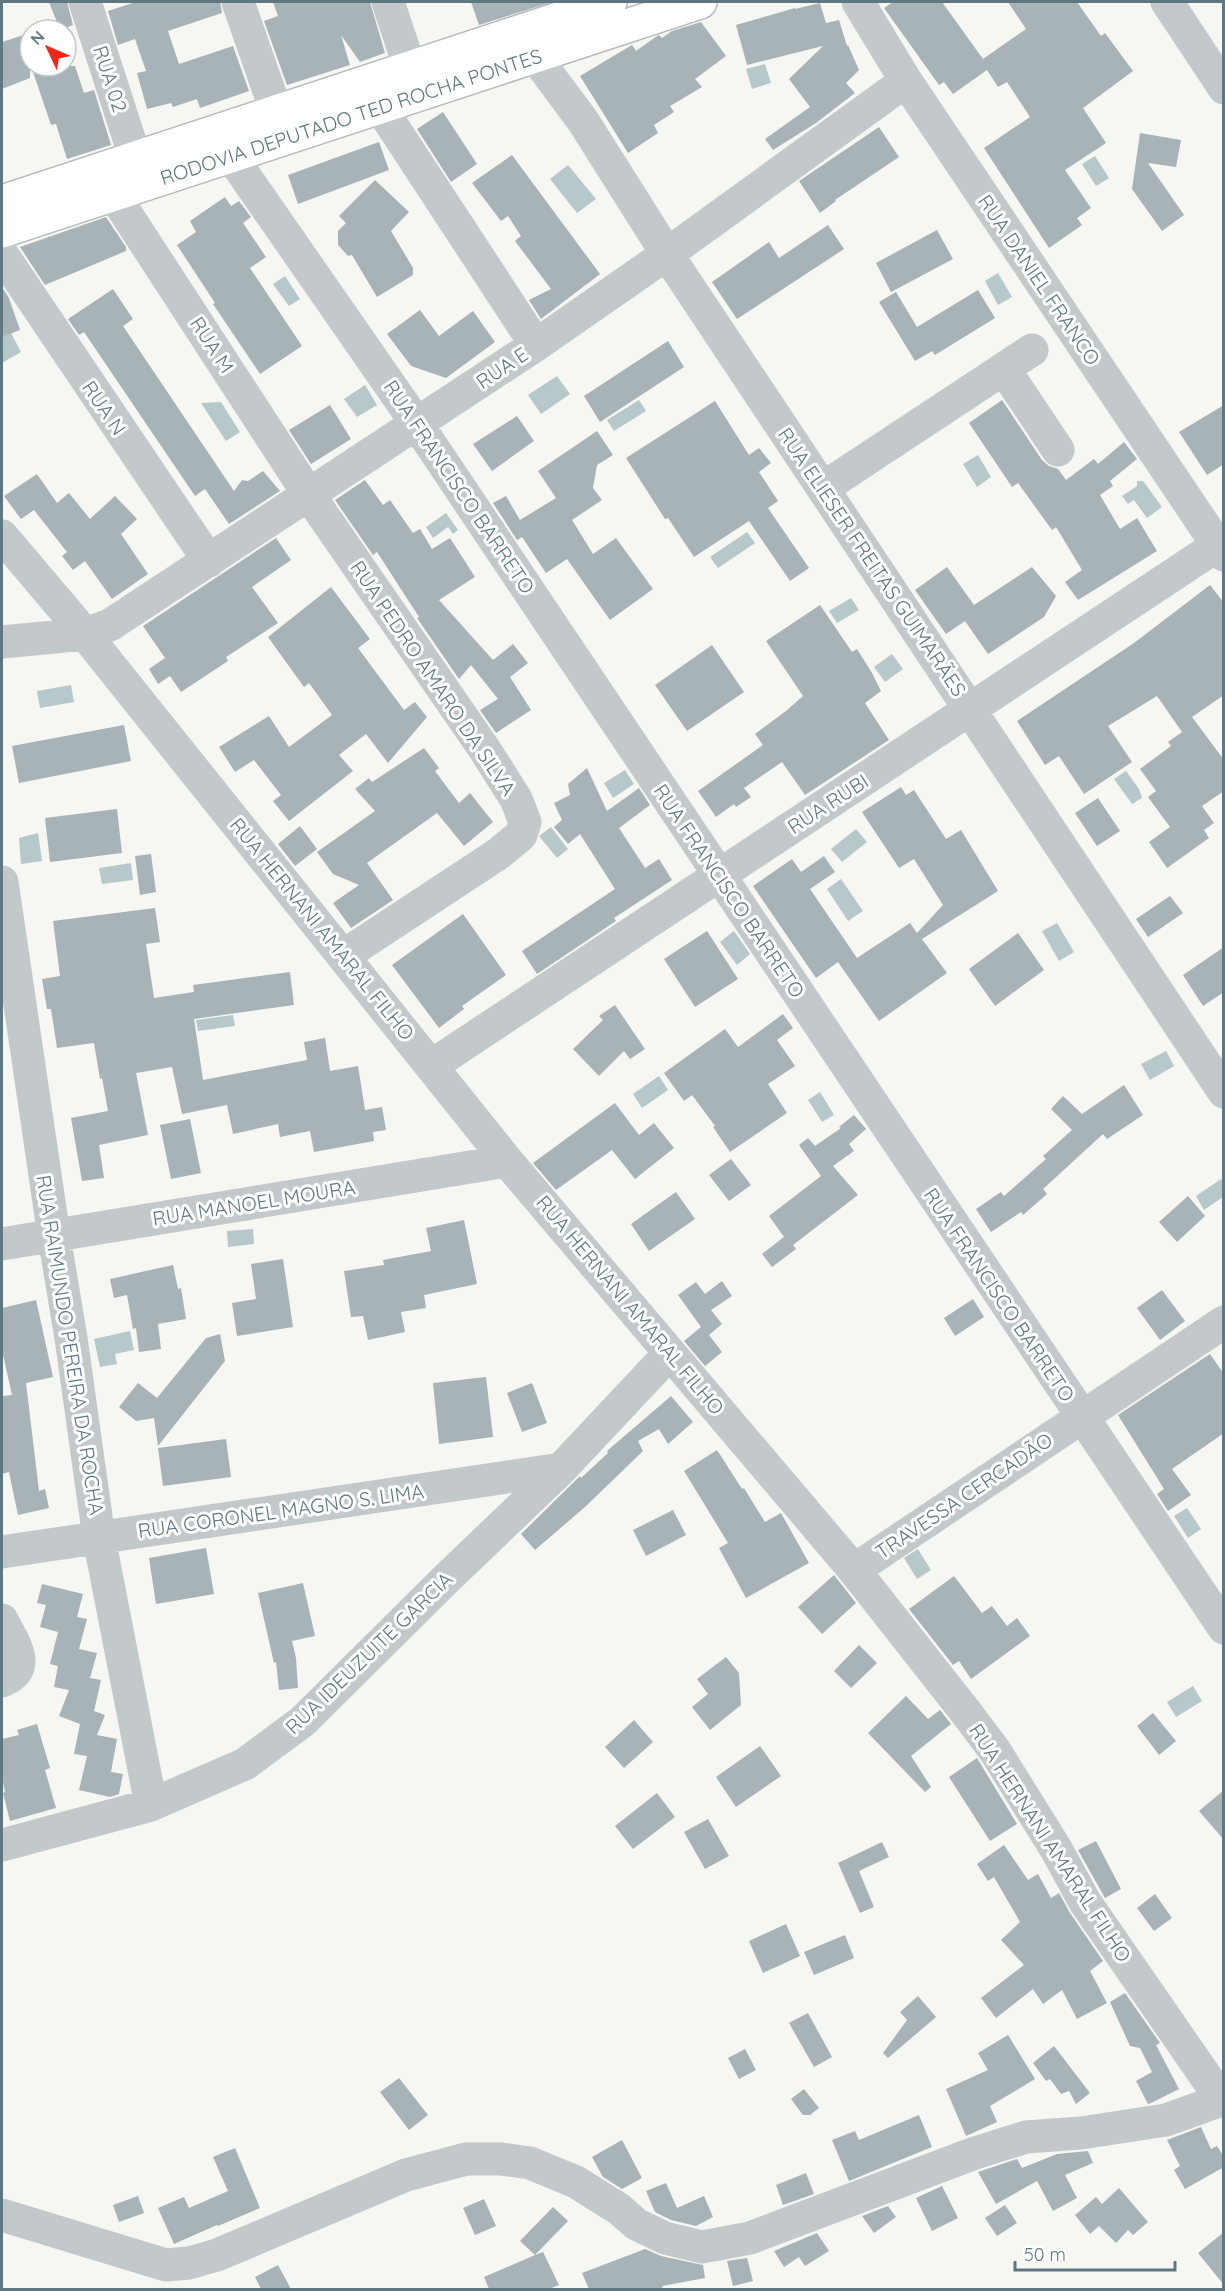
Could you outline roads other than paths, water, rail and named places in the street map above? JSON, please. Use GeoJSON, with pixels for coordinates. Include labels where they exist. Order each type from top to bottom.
{"type":"FeatureCollection","features":[{"type":"Feature","properties":{"kind":"main road","name":"RODOVIA DEPUTADO TED ROCHA PONTES"},"geometry":{"type":"LineString","coordinates":[[2,202],[131,144],[276,111],[405,55],[526,45],[551,11],[610,2]]}},
{"type":"Feature","properties":{"kind":"main road","name":"RODOVIA DEPUTADO TED ROCHA PONTES"},"geometry":{"type":"LineString","coordinates":[[2,231],[380,107],[526,45],[700,2]]}},
{"type":"Feature","properties":{"kind":"street","name":"RUA 02"},"geometry":{"type":"LineString","coordinates":[[85,2],[131,144]]}},
{"type":"Feature","properties":{"kind":"street"},"geometry":{"type":"LineString","coordinates":[[238,2],[276,111]]}},
{"type":"Feature","properties":{"kind":"street"},"geometry":{"type":"LineString","coordinates":[[388,2],[405,55]]}},
{"type":"Feature","properties":{"kind":"street","name":"RUA DANIEL FRANCO"},"geometry":{"type":"LineString","coordinates":[[858,2],[906,81],[1221,547]]}},
{"type":"Feature","properties":{"kind":"street"},"geometry":{"type":"LineString","coordinates":[[1167,2],[1224,88]]}},
{"type":"Feature","properties":{"kind":"street","name":"RUA ELIESER FREITAS GUIMARÃES"},"geometry":{"type":"LineString","coordinates":[[526,45],[583,122],[667,254],[1224,1092]]}},
{"type":"Feature","properties":{"kind":"street","name":"RUA E"},"geometry":{"type":"LineString","coordinates":[[2,642],[85,634],[110,625],[536,345],[667,254],[906,81]]}},
{"type":"Feature","properties":{"kind":"street"},"geometry":{"type":"LineString","coordinates":[[380,107],[536,345]]}},
{"type":"Feature","properties":{"kind":"street","name":"RUA FRANCISCO BARRETO"},"geometry":{"type":"LineString","coordinates":[[231,156],[417,424],[1080,1417],[1224,1628]]}},
{"type":"Feature","properties":{"kind":"street","name":"RUA M"},"geometry":{"type":"LineString","coordinates":[[114,195],[309,495]]}},
{"type":"Feature","properties":{"kind":"street","name":"RUA N"},"geometry":{"type":"LineString","coordinates":[[2,254],[209,561]]}},
{"type":"Feature","properties":{"kind":"street"},"geometry":{"type":"LineString","coordinates":[[823,488],[1032,350]]}},
{"type":"Feature","properties":{"kind":"street"},"geometry":{"type":"LineString","coordinates":[[1004,369],[1058,450]]}},
{"type":"Feature","properties":{"kind":"street","name":"RUA PEDRO AMARO DA SILVA"},"geometry":{"type":"LineString","coordinates":[[309,495],[484,750],[516,799],[525,822],[521,835],[498,854],[343,956]]}},
{"type":"Feature","properties":{"kind":"street","name":"RUA HERNANI AMARAL FILHO"},"geometry":{"type":"LineString","coordinates":[[2,536],[85,634],[507,1161],[854,1570],[995,1751],[1056,1849],[1085,1902],[1223,2100]]}},
{"type":"Feature","properties":{"kind":"street","name":"RUA RUBI"},"geometry":{"type":"LineString","coordinates":[[431,1066],[1221,547]]}},
{"type":"Feature","properties":{"kind":"street","name":"RUA RAIMUNDO PEREIRA DA ROCHA"},"geometry":{"type":"LineString","coordinates":[[2,882],[5,939],[71,1338],[99,1538],[151,1805]]}},
{"type":"Feature","properties":{"kind":"street","name":"RUA MANOEL MOURA"},"geometry":{"type":"LineString","coordinates":[[2,1244],[507,1161]]}},
{"type":"Feature","properties":{"kind":"street","name":"TRAVESSA CERCADÃO"},"geometry":{"type":"LineString","coordinates":[[854,1570],[1224,1322]]}},
{"type":"Feature","properties":{"kind":"street","name":"RUA IDEUZUITE GARCIA"},"geometry":{"type":"LineString","coordinates":[[2,1845],[151,1805],[245,1764],[303,1721],[561,1469],[670,1353]]}},
{"type":"Feature","properties":{"kind":"street","name":"RUA CORONEL MAGNO S. LIMA"},"geometry":{"type":"LineString","coordinates":[[2,1552],[561,1469]]}},
{"type":"Feature","properties":{"kind":"street"},"geometry":{"type":"LineString","coordinates":[[2,1620],[17,1650],[19,1667],[14,1676],[2,1681]]}},
{"type":"Feature","properties":{"kind":"street"},"geometry":{"type":"LineString","coordinates":[[2,2215],[166,2265],[189,2263],[217,2255],[406,2175],[466,2159],[501,2159],[530,2163],[576,2182],[620,2209],[636,2224],[665,2238],[702,2247],[750,2238],[975,2153],[1026,2137],[1081,2133],[1166,2120],[1223,2100]]}}]}
